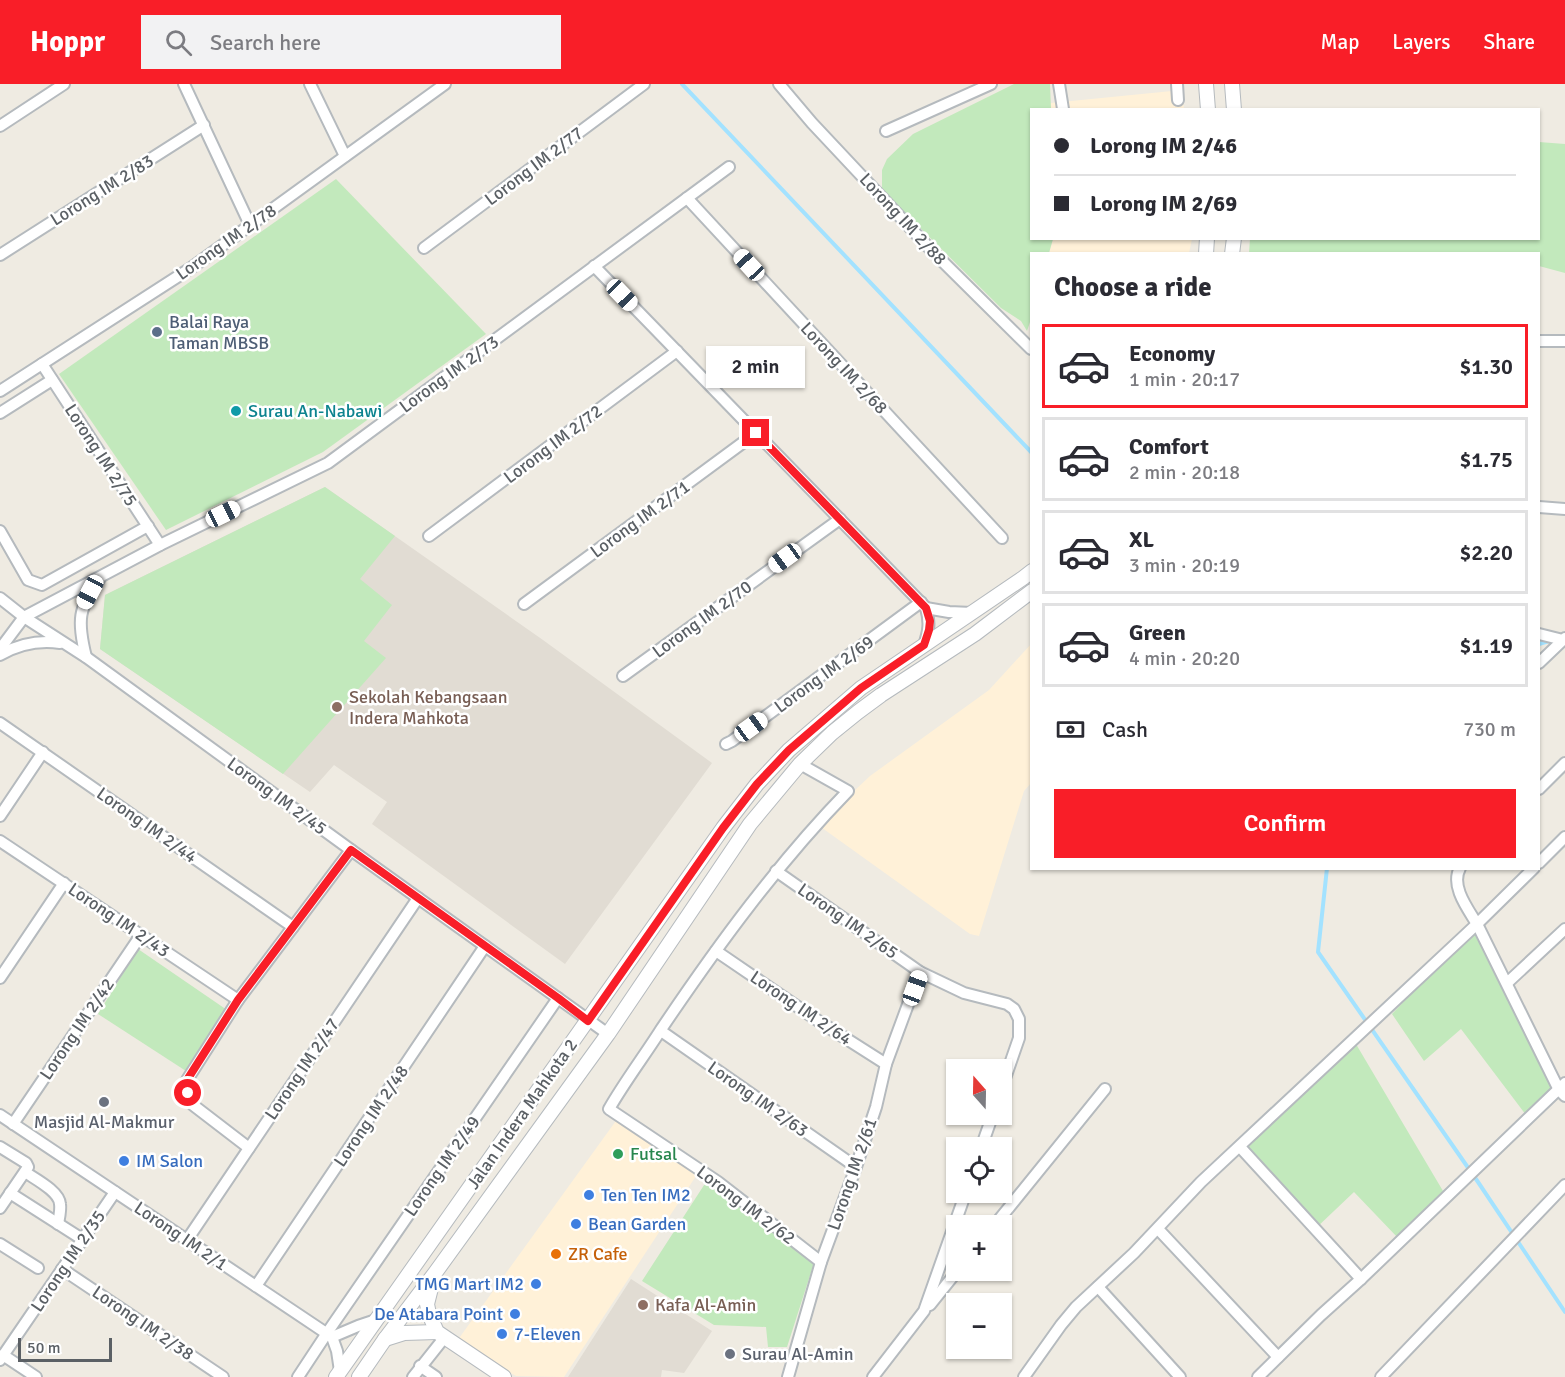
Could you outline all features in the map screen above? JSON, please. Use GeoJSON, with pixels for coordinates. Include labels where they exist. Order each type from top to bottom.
{"type":"FeatureCollection","features":[{"type":"Feature","properties":{"kind":"street"},"geometry":{"type":"LineString","coordinates":[[0,126],[64,84]]}},
{"type":"Feature","properties":{"kind":"street"},"geometry":{"type":"LineString","coordinates":[[184,84],[250,225]]}},
{"type":"Feature","properties":{"kind":"street"},"geometry":{"type":"LineString","coordinates":[[310,84],[345,156]]}},
{"type":"Feature","properties":{"kind":"street","name":"Lorong IM 2/78"},"geometry":{"type":"LineString","coordinates":[[0,391],[191,268],[444,84]]}},
{"type":"Feature","properties":{"kind":"street","name":"Lorong IM 2/77"},"geometry":{"type":"LineString","coordinates":[[424,248],[644,84]]}},
{"type":"Feature","properties":{"kind":"street","name":"Lorong IM 2/88"},"geometry":{"type":"LineString","coordinates":[[779,84],[812,123],[933,252],[1030,347]]}},
{"type":"Feature","properties":{"kind":"street"},"geometry":{"type":"LineString","coordinates":[[886,131],[991,84]]}},
{"type":"Feature","properties":{"kind":"street"},"geometry":{"type":"LineString","coordinates":[[1059,84],[1063,108]]}},
{"type":"Feature","properties":{"kind":"street"},"geometry":{"type":"LineString","coordinates":[[1177,84],[1178,100]]}},
{"type":"Feature","properties":{"kind":"street"},"geometry":{"type":"LineString","coordinates":[[1206,84],[1208,108]]}},
{"type":"Feature","properties":{"kind":"street"},"geometry":{"type":"LineString","coordinates":[[1232,84],[1234,108]]}},
{"type":"Feature","properties":{"kind":"street","name":"Lorong IM 2/83"},"geometry":{"type":"LineString","coordinates":[[0,255],[204,126]]}},
{"type":"Feature","properties":{"kind":"street","name":"Lorong IM 2/73"},"geometry":{"type":"LineString","coordinates":[[24,617],[160,545],[328,463],[729,167]]}},
{"type":"Feature","properties":{"kind":"street","name":"Lorong IM 2/68"},"geometry":{"type":"LineString","coordinates":[[687,198],[1002,538]]}},
{"type":"Feature","properties":{"kind":"street"},"geometry":{"type":"LineString","coordinates":[[594,266],[923,605],[930,621],[924,645]]}},
{"type":"Feature","properties":{"kind":"street"},"geometry":{"type":"LineString","coordinates":[[1540,341],[1565,341]]}},
{"type":"Feature","properties":{"kind":"street","name":"Lorong IM 2/72"},"geometry":{"type":"LineString","coordinates":[[429,536],[677,351]]}},
{"type":"Feature","properties":{"kind":"street","name":"Lorong IM 2/75"},"geometry":{"type":"LineString","coordinates":[[42,364],[160,545]]}},
{"type":"Feature","properties":{"kind":"street"},"geometry":{"type":"LineString","coordinates":[[0,414],[52,380]]}},
{"type":"Feature","properties":{"kind":"street","name":"Lorong IM 2/71"},"geometry":{"type":"LineString","coordinates":[[524,604],[756,433]]}},
{"type":"Feature","properties":{"kind":"street"},"geometry":{"type":"LineString","coordinates":[[1540,507],[1565,509]]}},
{"type":"Feature","properties":{"kind":"street","name":"Lorong IM 2/70"},"geometry":{"type":"LineString","coordinates":[[623,676],[840,519]]}},
{"type":"Feature","properties":{"kind":"street"},"geometry":{"type":"LineString","coordinates":[[0,531],[28,580],[42,585],[148,526]]}},
{"type":"Feature","properties":{"kind":"street","name":"Jalan Indera Mahkota 2"},"geometry":{"type":"LineString","coordinates":[[338,1374],[716,837],[757,784],[789,750],[852,695],[1030,573]]}},
{"type":"Feature","properties":{"kind":"street"},"geometry":{"type":"LineString","coordinates":[[86,657],[80,620],[83,605],[102,575]]}},
{"type":"Feature","properties":{"kind":"street","name":"Jalan Indera Mahkota 2"},"geometry":{"type":"LineString","coordinates":[[359,1377],[608,1034],[750,824],[800,764],[858,712],[975,634],[1030,593]]}},
{"type":"Feature","properties":{"kind":"street","name":"Lorong IM 2/45"},"geometry":{"type":"LineString","coordinates":[[0,598],[24,617],[86,657],[608,1034]]}},
{"type":"Feature","properties":{"kind":"street"},"geometry":{"type":"LineString","coordinates":[[923,605],[949,612],[972,613]]}},
{"type":"Feature","properties":{"kind":"street","name":"Lorong IM 2/69"},"geometry":{"type":"LineString","coordinates":[[726,744],[923,605]]}},
{"type":"Feature","properties":{"kind":"street"},"geometry":{"type":"LineString","coordinates":[[0,649],[24,617]]}},
{"type":"Feature","properties":{"kind":"street"},"geometry":{"type":"LineString","coordinates":[[1544,635],[1564,639]]}},
{"type":"Feature","properties":{"kind":"street"},"geometry":{"type":"LineString","coordinates":[[1540,662],[1564,639]]}},
{"type":"Feature","properties":{"kind":"street"},"geometry":{"type":"LineString","coordinates":[[0,655],[34,642],[47,641],[64,644]]}},
{"type":"Feature","properties":{"kind":"street","name":"Lorong IM 2/44"},"geometry":{"type":"LineString","coordinates":[[0,723],[293,927]]}},
{"type":"Feature","properties":{"kind":"street"},"geometry":{"type":"LineString","coordinates":[[0,816],[43,752]]}},
{"type":"Feature","properties":{"kind":"street"},"geometry":{"type":"LineString","coordinates":[[661,1031],[716,951],[776,871],[814,825],[848,791],[800,764]]}},
{"type":"Feature","properties":{"kind":"street"},"geometry":{"type":"LineString","coordinates":[[1540,788],[1565,764]]}},
{"type":"Feature","properties":{"kind":"street"},"geometry":{"type":"LineString","coordinates":[[1540,862],[1565,837]]}},
{"type":"Feature","properties":{"kind":"street","name":"Lorong IM 2/43"},"geometry":{"type":"LineString","coordinates":[[0,841],[238,1000]]}},
{"type":"Feature","properties":{"kind":"street"},"geometry":{"type":"LineString","coordinates":[[249,1148],[193,1105],[188,1093],[187,1080],[238,1000],[351,850]]}},
{"type":"Feature","properties":{"kind":"street"},"geometry":{"type":"LineString","coordinates":[[1258,1377],[1462,1182],[1563,1090],[1466,905],[1458,888],[1456,875],[1459,870]]}},
{"type":"Feature","properties":{"kind":"street"},"geometry":{"type":"LineString","coordinates":[[1024,1377],[1061,1324],[1076,1307],[1158,1229],[1201,1182],[1532,870]]}},
{"type":"Feature","properties":{"kind":"street","name":"Lorong IM 2/65"},"geometry":{"type":"LineString","coordinates":[[776,871],[920,972],[964,993],[1007,1004],[1014,1009],[1019,1019],[1019,1038],[1012,1059]]}},
{"type":"Feature","properties":{"kind":"street"},"geometry":{"type":"LineString","coordinates":[[0,978],[64,883]]}},
{"type":"Feature","properties":{"kind":"street","name":"Lorong IM 2/47"},"geometry":{"type":"LineString","coordinates":[[187,1240],[418,898]]}},
{"type":"Feature","properties":{"kind":"street"},"geometry":{"type":"LineString","coordinates":[[1507,983],[1565,929]]}},
{"type":"Feature","properties":{"kind":"street","name":"Lorong IM 2/42"},"geometry":{"type":"LineString","coordinates":[[13,1124],[141,934]]}},
{"type":"Feature","properties":{"kind":"street","name":"Lorong IM 2/48"},"geometry":{"type":"LineString","coordinates":[[256,1286],[485,946]]}},
{"type":"Feature","properties":{"kind":"street","name":"Lorong IM 2/64"},"geometry":{"type":"LineString","coordinates":[[716,951],[886,1064]]}},
{"type":"Feature","properties":{"kind":"street","name":"Lorong IM 2/61"},"geometry":{"type":"LineString","coordinates":[[788,1377],[821,1262],[876,1107],[886,1064],[920,972]]}},
{"type":"Feature","properties":{"kind":"street","name":"Lorong IM 2/49"},"geometry":{"type":"LineString","coordinates":[[298,1377],[329,1335],[558,998]]}},
{"type":"Feature","properties":{"kind":"street","name":"Lorong IM 2/62"},"geometry":{"type":"LineString","coordinates":[[661,1031],[609,1108],[718,1182],[821,1262]]}},
{"type":"Feature","properties":{"kind":"street","name":"Lorong IM 2/63"},"geometry":{"type":"LineString","coordinates":[[661,1031],[856,1167]]}},
{"type":"Feature","properties":{"kind":"street"},"geometry":{"type":"LineString","coordinates":[[1003,1215],[1105,1089]]}},
{"type":"Feature","properties":{"kind":"street","name":"Lorong IM 2/1"},"geometry":{"type":"LineString","coordinates":[[0,1116],[329,1335]]}},
{"type":"Feature","properties":{"kind":"street"},"geometry":{"type":"LineString","coordinates":[[0,1147],[27,1164],[25,1172],[0,1208]]}},
{"type":"Feature","properties":{"kind":"street"},"geometry":{"type":"LineString","coordinates":[[1240,1147],[1361,1279]]}},
{"type":"Feature","properties":{"kind":"street"},"geometry":{"type":"LineString","coordinates":[[25,1172],[58,1197],[60,1203],[58,1224]]}},
{"type":"Feature","properties":{"kind":"street"},"geometry":{"type":"LineString","coordinates":[[1381,1377],[1565,1185]]}},
{"type":"Feature","properties":{"kind":"street","name":"Lorong IM 2/35"},"geometry":{"type":"LineString","coordinates":[[2,1358],[115,1192]]}},
{"type":"Feature","properties":{"kind":"street"},"geometry":{"type":"LineString","coordinates":[[10,1193],[82,1239]]}},
{"type":"Feature","properties":{"kind":"street"},"geometry":{"type":"LineString","coordinates":[[924,1311],[962,1203]]}},
{"type":"Feature","properties":{"kind":"street"},"geometry":{"type":"LineString","coordinates":[[1158,1229],[1278,1357]]}},
{"type":"Feature","properties":{"kind":"street"},"geometry":{"type":"LineString","coordinates":[[0,1244],[38,1268]]}},
{"type":"Feature","properties":{"kind":"street","name":"Lorong IM 2/38"},"geometry":{"type":"LineString","coordinates":[[62,1269],[223,1377]]}},
{"type":"Feature","properties":{"kind":"street"},"geometry":{"type":"LineString","coordinates":[[435,1273],[427,1305],[429,1314],[441,1335]]}},
{"type":"Feature","properties":{"kind":"street"},"geometry":{"type":"LineString","coordinates":[[873,1377],[949,1281]]}},
{"type":"Feature","properties":{"kind":"street"},"geometry":{"type":"LineString","coordinates":[[1098,1287],[1180,1377]]}},
{"type":"Feature","properties":{"kind":"street"},"geometry":{"type":"LineString","coordinates":[[338,1374],[337,1351],[329,1335],[376,1320]]}},
{"type":"Feature","properties":{"kind":"street"},"geometry":{"type":"LineString","coordinates":[[385,1339],[404,1333],[430,1331],[441,1335],[504,1377]]}},
{"type":"Feature","properties":{"kind":"street"},"geometry":{"type":"LineString","coordinates":[[413,1377],[441,1335]]}},
{"type":"Feature","properties":{"kind":"street"},"geometry":{"type":"LineString","coordinates":[[2,1358],[36,1377]]}},
{"type":"Feature","properties":{"kind":"street"},"geometry":{"type":"LineString","coordinates":[[420,1366],[436,1377]]}},
{"type":"Feature","properties":{"kind":"shaded area"},"geometry":{"type":"Polygon","coordinates":[[[1182,90],[1184,108],[1051,108],[1051,103],[1182,90]]]}},
{"type":"Feature","properties":{"kind":"shaded area"},"geometry":{"type":"Polygon","coordinates":[[[1052,240],[1192,240],[1189,252],[1049,252],[1052,240]]]}},
{"type":"Feature","properties":{"kind":"shaded area","name":"Sekolah Kebangsaan Indera Mahkota"},"geometry":{"type":"Polygon","coordinates":[[[325,487],[543,640],[712,763],[565,964],[372,824],[387,802],[334,765],[310,792],[100,649],[105,595],[325,487]]]}},
{"type":"Feature","properties":{"kind":"shaded area"},"geometry":{"type":"Polygon","coordinates":[[[1030,645],[1030,784],[1024,791],[979,936],[970,934],[818,825],[870,776],[989,690],[1030,645]]]}},
{"type":"Feature","properties":{"kind":"shaded area"},"geometry":{"type":"Polygon","coordinates":[[[618,1118],[698,1173],[564,1377],[516,1376],[457,1341],[618,1118]]]}},
{"type":"Feature","properties":{"kind":"shaded area","name":"Kafa Al-Amin"},"geometry":{"type":"Polygon","coordinates":[[[631,1279],[712,1331],[684,1373],[662,1370],[661,1377],[568,1377],[631,1279]]]}},
{"type":"Feature","properties":{"kind":"green space"},"geometry":{"type":"Polygon","coordinates":[[[1014,84],[1050,84],[1051,108],[1030,108],[1030,240],[1053,240],[1049,252],[1030,252],[1030,322],[1027,331],[1021,321],[1001,308],[882,190],[882,170],[887,159],[913,134],[1014,84]]]}},
{"type":"Feature","properties":{"kind":"green space"},"geometry":{"type":"Polygon","coordinates":[[[1540,142],[1565,144],[1565,273],[1540,266],[1540,252],[1249,252],[1250,240],[1540,240],[1540,142]]]}},
{"type":"Feature","properties":{"kind":"green space"},"geometry":{"type":"Polygon","coordinates":[[[336,179],[486,334],[323,452],[166,530],[59,374],[336,179]]]}},
{"type":"Feature","properties":{"kind":"green space","name":"Sekolah Kebangsaan Indera Mahkota"},"geometry":{"type":"Polygon","coordinates":[[[325,487],[395,536],[360,579],[392,605],[364,641],[386,658],[283,774],[100,649],[105,595],[325,487]]]}},
{"type":"Feature","properties":{"kind":"green space"},"geometry":{"type":"Polygon","coordinates":[[[1477,924],[1559,1090],[1529,1119],[1461,1029],[1424,1061],[1392,1014],[1477,924]]]}},
{"type":"Feature","properties":{"kind":"green space"},"geometry":{"type":"Polygon","coordinates":[[[138,949],[227,1010],[186,1071],[98,1014],[138,949]]]}},
{"type":"Feature","properties":{"kind":"green space"},"geometry":{"type":"Polygon","coordinates":[[[1353,1039],[1443,1191],[1398,1238],[1354,1192],[1315,1229],[1240,1147],[1353,1039]]]}},
{"type":"Feature","properties":{"kind":"green space"},"geometry":{"type":"Polygon","coordinates":[[[706,1182],[814,1263],[787,1347],[768,1347],[766,1327],[714,1325],[642,1281],[706,1182]]]}},
{"type":"Feature","properties":{"kind":"waterway"},"geometry":{"type":"LineString","coordinates":[[682,84],[1030,451]]}},
{"type":"Feature","properties":{"kind":"waterway"},"geometry":{"type":"LineString","coordinates":[[1540,644],[1552,640]]}},
{"type":"Feature","properties":{"kind":"waterway"},"geometry":{"type":"LineString","coordinates":[[1327,870],[1318,952],[1478,1182],[1565,1312]]}},
{"type":"Feature","properties":{"kind":"place","name":"Balai Raya Taman MBSB"},"geometry":{"type":"Point","coordinates":[157,332]}},
{"type":"Feature","properties":{"kind":"place","name":"Surau An-Nabawi"},"geometry":{"type":"Point","coordinates":[236,411]}},
{"type":"Feature","properties":{"kind":"place","name":"Sekolah Kebangsaan Indera Mahkota"},"geometry":{"type":"Point","coordinates":[337,707]}},
{"type":"Feature","properties":{"kind":"place","name":"Masjid Al-Makmur"},"geometry":{"type":"Point","coordinates":[104,1102]}},
{"type":"Feature","properties":{"kind":"place","name":"Futsal"},"geometry":{"type":"Point","coordinates":[618,1154]}},
{"type":"Feature","properties":{"kind":"place","name":"IM Salon"},"geometry":{"type":"Point","coordinates":[124,1161]}},
{"type":"Feature","properties":{"kind":"place","name":"Ten Ten IM2"},"geometry":{"type":"Point","coordinates":[589,1195]}},
{"type":"Feature","properties":{"kind":"place","name":"Bean Garden"},"geometry":{"type":"Point","coordinates":[576,1224]}},
{"type":"Feature","properties":{"kind":"place","name":"ZR Cafe"},"geometry":{"type":"Point","coordinates":[556,1254]}},
{"type":"Feature","properties":{"kind":"place","name":"TMG Mart IM2"},"geometry":{"type":"Point","coordinates":[536,1284]}},
{"type":"Feature","properties":{"kind":"place","name":"Kafa Al-Amin"},"geometry":{"type":"Point","coordinates":[643,1305]}},
{"type":"Feature","properties":{"kind":"place","name":"De Atabara Point"},"geometry":{"type":"Point","coordinates":[515,1314]}},
{"type":"Feature","properties":{"kind":"place","name":"7-Eleven"},"geometry":{"type":"Point","coordinates":[502,1334]}},
{"type":"Feature","properties":{"kind":"place","name":"Surau Al-Amin"},"geometry":{"type":"Point","coordinates":[730,1354]}},
{"type":"Feature","properties":{"kind":"route"},"geometry":{"type":"LineString","coordinates":[[188,1093],[187,1080],[238,1000],[351,850],[588,1021],[723,828],[757,784],[789,750],[861,688],[924,645],[930,621],[926,608],[756,433]]}}]}
